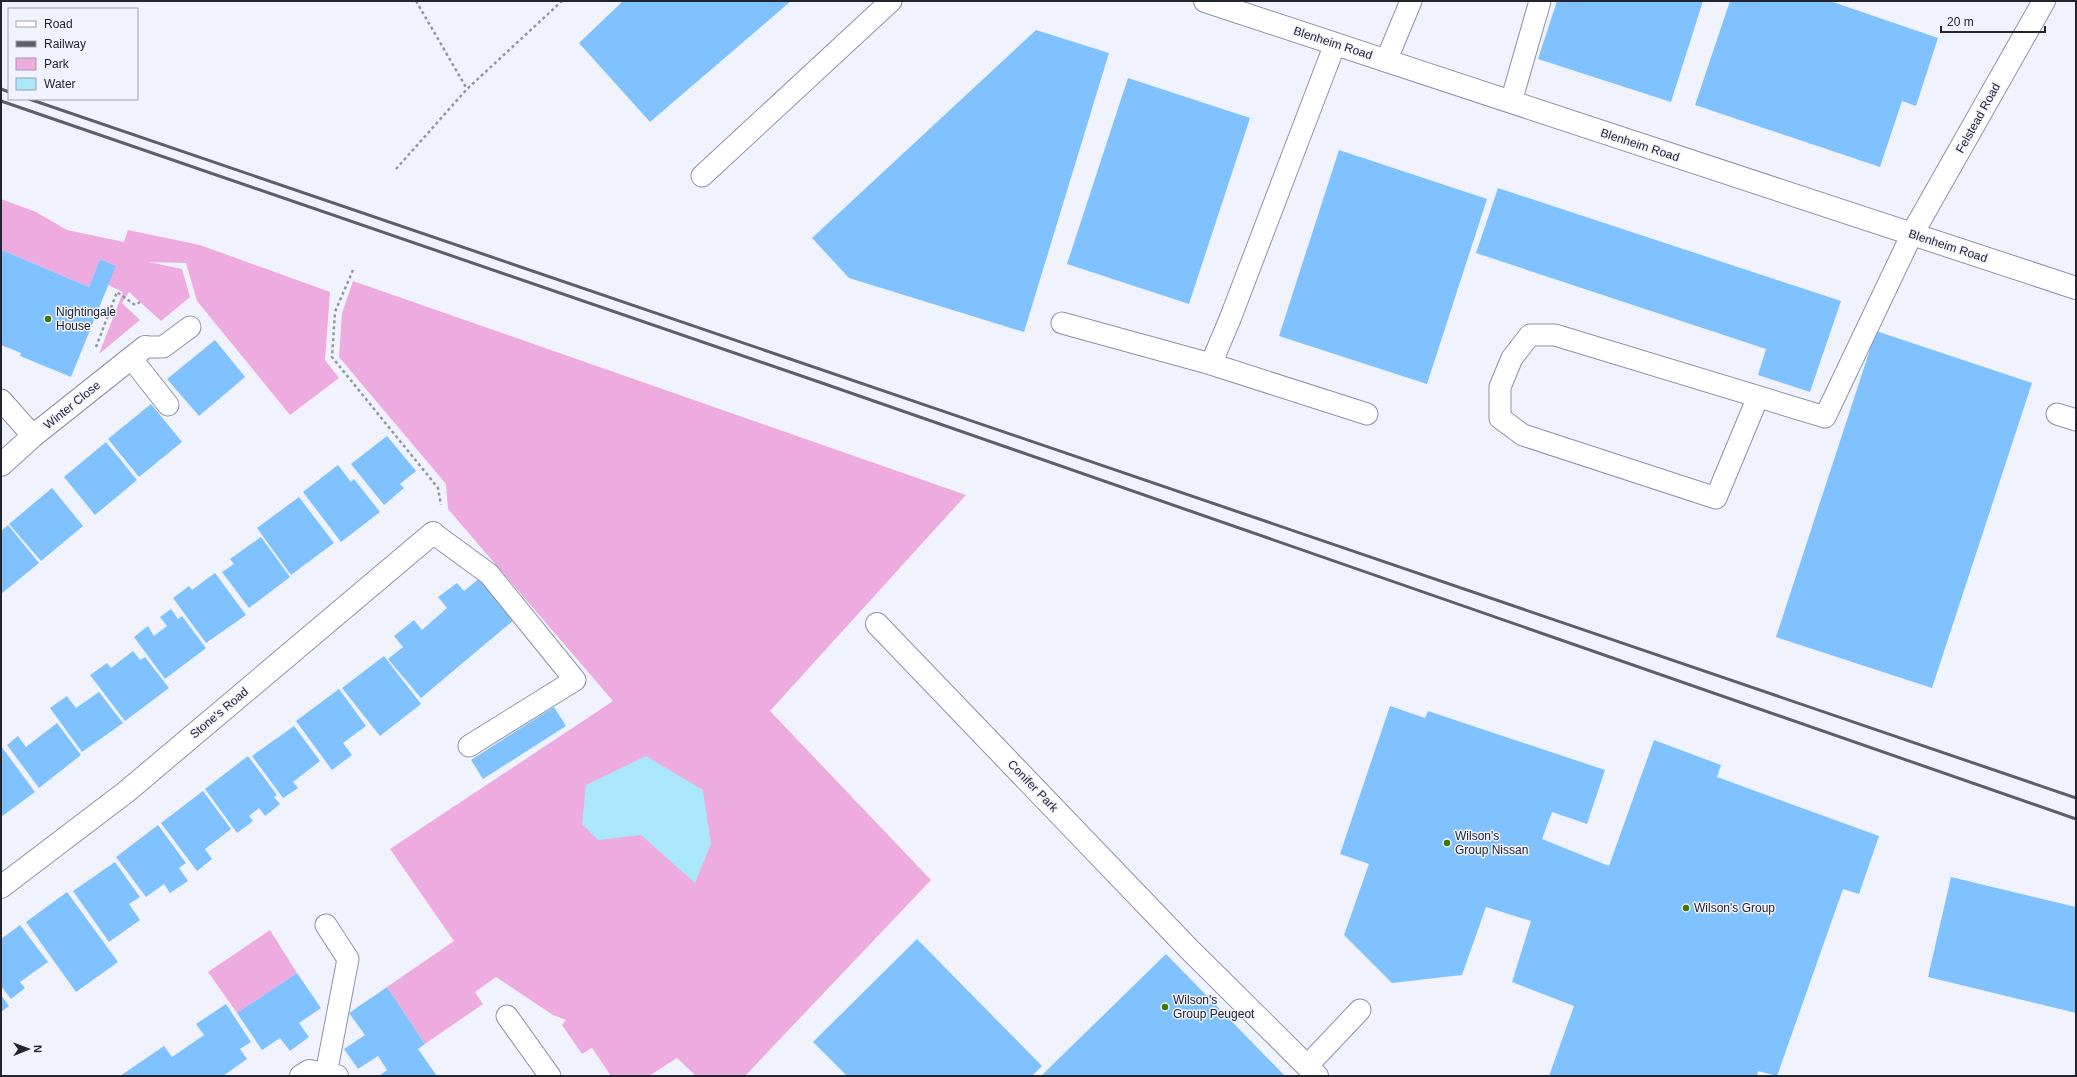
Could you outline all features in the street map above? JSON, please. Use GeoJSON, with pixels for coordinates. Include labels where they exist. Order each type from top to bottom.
{"type":"FeatureCollection","features":[{"type":"Feature","properties":{"kind":"street","name":"Blenheim Road"},"geometry":{"type":"LineString","coordinates":[[1205,1],[2076,288]]}},
{"type":"Feature","properties":{"kind":"street","name":"Felstead Road"},"geometry":{"type":"LineString","coordinates":[[1912,234],[2044,1]]}},
{"type":"Feature","properties":{"kind":"street","name":"Winter Close"},"geometry":{"type":"LineString","coordinates":[[1,465],[33,436],[138,352]]}},
{"type":"Feature","properties":{"kind":"street","name":"Stone's Road"},"geometry":{"type":"LineString","coordinates":[[1,887],[126,792],[433,533]]}},
{"type":"Feature","properties":{"kind":"street","name":"Conifer Park"},"geometry":{"type":"LineString","coordinates":[[877,624],[1189,949],[1312,1071]]}},
{"type":"Feature","properties":{"kind":"lane"},"geometry":{"type":"LineString","coordinates":[[702,176],[891,1]]}},
{"type":"Feature","properties":{"kind":"lane"},"geometry":{"type":"LineString","coordinates":[[1386,61],[1411,1]]}},
{"type":"Feature","properties":{"kind":"lane"},"geometry":{"type":"LineString","coordinates":[[1511,102],[1540,1]]}},
{"type":"Feature","properties":{"kind":"lane"},"geometry":{"type":"LineString","coordinates":[[1211,364],[1230,319],[1335,44]]}},
{"type":"Feature","properties":{"kind":"lane"},"geometry":{"type":"LineString","coordinates":[[1758,397],[1716,498],[1524,435],[1500,418],[1500,387],[1512,358],[1530,335],[1555,335],[1825,417],[1912,234]]}},
{"type":"Feature","properties":{"kind":"lane"},"geometry":{"type":"LineString","coordinates":[[1062,323],[1211,364],[1367,414]]}},
{"type":"Feature","properties":{"kind":"lane"},"geometry":{"type":"LineString","coordinates":[[168,405],[138,352],[163,347],[190,327]]}},
{"type":"Feature","properties":{"kind":"lane"},"geometry":{"type":"LineString","coordinates":[[1,400],[33,436]]}},
{"type":"Feature","properties":{"kind":"lane"},"geometry":{"type":"LineString","coordinates":[[2057,414],[2076,420]]}},
{"type":"Feature","properties":{"kind":"lane"},"geometry":{"type":"LineString","coordinates":[[433,533],[489,574],[575,680],[469,746]]}},
{"type":"Feature","properties":{"kind":"lane"},"geometry":{"type":"LineString","coordinates":[[318,1074],[348,959],[326,926]]}},
{"type":"Feature","properties":{"kind":"lane"},"geometry":{"type":"LineString","coordinates":[[1312,1071],[1360,1010]]}},
{"type":"Feature","properties":{"kind":"lane"},"geometry":{"type":"LineString","coordinates":[[507,1016],[550,1076]]}},
{"type":"Feature","properties":{"kind":"path"},"geometry":{"type":"LineString","coordinates":[[416,1],[467,89]]}},
{"type":"Feature","properties":{"kind":"path"},"geometry":{"type":"LineString","coordinates":[[396,169],[467,89],[562,1]]}},
{"type":"Feature","properties":{"kind":"path"},"geometry":{"type":"LineString","coordinates":[[353,270],[335,312],[332,357],[438,488],[442,511],[433,533]]}},
{"type":"Feature","properties":{"kind":"path"},"geometry":{"type":"LineString","coordinates":[[96,386],[87,369],[117,292],[135,305],[140,302]]}},
{"type":"Feature","properties":{"kind":"green space"},"geometry":{"type":"Polygon","coordinates":[[[1,199],[36,212],[67,230],[124,242],[128,230],[200,245],[330,292],[325,360],[339,378],[290,415],[197,301],[186,263],[149,262],[182,269],[190,297],[161,321],[129,292],[122,303],[140,320],[99,354],[123,292],[108,285],[116,266],[100,259],[89,287],[2,250],[1,199]]]}},
{"type":"Feature","properties":{"kind":"green space"},"geometry":{"type":"Polygon","coordinates":[[[353,281],[966,495],[770,711],[931,880],[745,1076],[696,1076],[677,1058],[649,1076],[611,1076],[592,1048],[582,1054],[562,1025],[566,1020],[553,1015],[496,977],[475,992],[483,1004],[425,1044],[387,987],[454,941],[390,849],[613,701],[448,509],[446,484],[339,357],[342,313],[353,281]]]}},
{"type":"Feature","properties":{"kind":"green space"},"geometry":{"type":"Polygon","coordinates":[[[270,930],[297,973],[237,1013],[208,972],[270,930]]]}},
{"type":"Feature","properties":{"kind":"water"},"geometry":{"type":"Polygon","coordinates":[[[646,756],[703,790],[711,844],[695,883],[641,835],[598,840],[582,824],[586,785],[646,756]]]}},
{"type":"Feature","properties":{"kind":"building"},"geometry":{"type":"Polygon","coordinates":[[[623,1],[791,1],[650,122],[579,43],[623,1]]]}},
{"type":"Feature","properties":{"kind":"building"},"geometry":{"type":"Polygon","coordinates":[[[1557,1],[1703,1],[1671,102],[1538,59],[1557,1]]]}},
{"type":"Feature","properties":{"kind":"building"},"geometry":{"type":"Polygon","coordinates":[[[1730,1],[1830,1],[1938,38],[1916,106],[1902,101],[1880,167],[1695,105],[1730,1]]]}},
{"type":"Feature","properties":{"kind":"building"},"geometry":{"type":"Polygon","coordinates":[[[1036,30],[1109,53],[1024,332],[849,278],[812,238],[1036,30]]]}},
{"type":"Feature","properties":{"kind":"building"},"geometry":{"type":"Polygon","coordinates":[[[1128,78],[1250,118],[1189,304],[1067,264],[1128,78]]]}},
{"type":"Feature","properties":{"kind":"building"},"geometry":{"type":"Polygon","coordinates":[[[1339,150],[1487,199],[1427,384],[1279,336],[1339,150]]]}},
{"type":"Feature","properties":{"kind":"building"},"geometry":{"type":"Polygon","coordinates":[[[1498,188],[1841,301],[1810,392],[1758,375],[1766,349],[1476,253],[1498,188]]]}},
{"type":"Feature","properties":{"kind":"building","name":"Nightingale House"},"geometry":{"type":"Polygon","coordinates":[[[2,250],[89,287],[100,259],[116,266],[71,377],[20,356],[21,353],[1,345],[2,250]]]}},
{"type":"Feature","properties":{"kind":"building"},"geometry":{"type":"Polygon","coordinates":[[[1876,331],[2032,383],[1932,688],[1776,637],[1876,331]]]}},
{"type":"Feature","properties":{"kind":"building"},"geometry":{"type":"Polygon","coordinates":[[[215,340],[245,377],[199,416],[167,379],[215,340]]]}},
{"type":"Feature","properties":{"kind":"building"},"geometry":{"type":"Polygon","coordinates":[[[151,404],[182,442],[139,477],[108,439],[151,404]]]}},
{"type":"Feature","properties":{"kind":"building"},"geometry":{"type":"Polygon","coordinates":[[[387,436],[416,471],[400,484],[404,488],[384,505],[351,464],[387,436]]]}},
{"type":"Feature","properties":{"kind":"building"},"geometry":{"type":"Polygon","coordinates":[[[106,442],[137,480],[95,515],[64,477],[106,442]]]}},
{"type":"Feature","properties":{"kind":"building"},"geometry":{"type":"Polygon","coordinates":[[[338,465],[351,482],[354,479],[380,512],[341,542],[303,492],[338,465]]]}},
{"type":"Feature","properties":{"kind":"building"},"geometry":{"type":"Polygon","coordinates":[[[52,488],[83,526],[41,561],[9,524],[52,488]]]}},
{"type":"Feature","properties":{"kind":"building"},"geometry":{"type":"Polygon","coordinates":[[[299,497],[334,543],[291,575],[257,528],[299,497]]]}},
{"type":"Feature","properties":{"kind":"building"},"geometry":{"type":"Polygon","coordinates":[[[8,525],[39,563],[1,594],[1,531],[8,525]]]}},
{"type":"Feature","properties":{"kind":"building"},"geometry":{"type":"Polygon","coordinates":[[[261,537],[290,577],[249,608],[222,572],[234,564],[230,559],[261,537]]]}},
{"type":"Feature","properties":{"kind":"building"},"geometry":{"type":"Polygon","coordinates":[[[215,573],[246,615],[206,643],[173,598],[189,586],[192,590],[215,573]]]}},
{"type":"Feature","properties":{"kind":"building"},"geometry":{"type":"Polygon","coordinates":[[[480,578],[515,619],[421,698],[388,659],[403,647],[394,636],[414,620],[422,630],[447,608],[438,597],[457,583],[464,591],[480,578]]]}},
{"type":"Feature","properties":{"kind":"building"},"geometry":{"type":"Polygon","coordinates":[[[171,609],[178,619],[182,616],[206,648],[165,679],[134,637],[148,626],[154,636],[167,626],[160,617],[171,609]]]}},
{"type":"Feature","properties":{"kind":"building"},"geometry":{"type":"Polygon","coordinates":[[[133,651],[140,660],[145,657],[169,688],[125,721],[90,675],[107,663],[111,668],[133,651]]]}},
{"type":"Feature","properties":{"kind":"building"},"geometry":{"type":"Polygon","coordinates":[[[384,656],[421,704],[380,736],[342,688],[384,656]]]}},
{"type":"Feature","properties":{"kind":"building"},"geometry":{"type":"Polygon","coordinates":[[[339,689],[366,726],[343,743],[352,755],[332,770],[296,721],[339,689]]]}},
{"type":"Feature","properties":{"kind":"building"},"geometry":{"type":"Polygon","coordinates":[[[99,692],[123,723],[82,752],[50,708],[67,696],[76,708],[99,692]]]}},
{"type":"Feature","properties":{"kind":"building","name":"Wilson's Group"},"geometry":{"type":"Polygon","coordinates":[[[1390,706],[1425,718],[1428,711],[1605,770],[1587,824],[1552,812],[1542,839],[1609,866],[1654,740],[1721,765],[1717,777],[1879,836],[1859,894],[1843,889],[1777,1076],[1758,1071],[1757,1076],[1549,1076],[1574,1006],[1512,982],[1531,921],[1486,907],[1462,975],[1392,983],[1344,935],[1369,864],[1340,854],[1390,706]]]}},
{"type":"Feature","properties":{"kind":"building"},"geometry":{"type":"Polygon","coordinates":[[[554,707],[566,726],[483,779],[471,760],[554,707]]]}},
{"type":"Feature","properties":{"kind":"building"},"geometry":{"type":"Polygon","coordinates":[[[57,723],[81,755],[39,788],[7,745],[18,736],[26,747],[57,723]]]}},
{"type":"Feature","properties":{"kind":"building"},"geometry":{"type":"Polygon","coordinates":[[[294,726],[320,761],[293,782],[298,788],[283,798],[252,756],[294,726]]]}},
{"type":"Feature","properties":{"kind":"building"},"geometry":{"type":"Polygon","coordinates":[[[1,746],[35,792],[1,817],[1,746]]]}},
{"type":"Feature","properties":{"kind":"building"},"geometry":{"type":"Polygon","coordinates":[[[248,756],[277,795],[274,797],[280,804],[265,816],[259,808],[249,816],[253,821],[237,833],[205,789],[248,756]]]}},
{"type":"Feature","properties":{"kind":"building"},"geometry":{"type":"Polygon","coordinates":[[[203,791],[231,829],[205,849],[212,859],[197,871],[161,823],[203,791]]]}},
{"type":"Feature","properties":{"kind":"building"},"geometry":{"type":"Polygon","coordinates":[[[158,825],[186,863],[179,868],[188,881],[170,893],[164,884],[146,897],[116,857],[158,825]]]}},
{"type":"Feature","properties":{"kind":"building"},"geometry":{"type":"Polygon","coordinates":[[[115,862],[140,897],[129,904],[140,920],[109,942],[73,891],[115,862]]]}},
{"type":"Feature","properties":{"kind":"building"},"geometry":{"type":"Polygon","coordinates":[[[1951,877],[2076,907],[2076,1013],[1928,977],[1951,877]]]}},
{"type":"Feature","properties":{"kind":"building"},"geometry":{"type":"Polygon","coordinates":[[[67,892],[118,962],[76,992],[26,922],[67,892]]]}},
{"type":"Feature","properties":{"kind":"building"},"geometry":{"type":"Polygon","coordinates":[[[20,925],[48,962],[20,982],[25,988],[11,999],[1,986],[1,939],[20,925]]]}},
{"type":"Feature","properties":{"kind":"building"},"geometry":{"type":"Polygon","coordinates":[[[917,939],[1042,1066],[1032,1076],[847,1076],[813,1042],[917,939]]]}},
{"type":"Feature","properties":{"kind":"building","name":"Wilson's Group Peugeot"},"geometry":{"type":"Polygon","coordinates":[[[1166,954],[1285,1076],[1041,1076],[1166,954]]]}},
{"type":"Feature","properties":{"kind":"building"},"geometry":{"type":"Polygon","coordinates":[[[297,973],[321,1008],[299,1023],[309,1037],[290,1051],[280,1038],[262,1050],[237,1013],[297,973]]]}},
{"type":"Feature","properties":{"kind":"building"},"geometry":{"type":"Polygon","coordinates":[[[387,987],[425,1044],[418,1049],[437,1076],[379,1076],[387,1070],[378,1056],[358,1069],[344,1049],[365,1035],[349,1013],[387,987]]]}},
{"type":"Feature","properties":{"kind":"building"},"geometry":{"type":"Polygon","coordinates":[[[1,995],[9,1006],[1,1012],[1,995]]]}},
{"type":"Feature","properties":{"kind":"building"},"geometry":{"type":"Polygon","coordinates":[[[226,1004],[251,1042],[240,1049],[247,1059],[223,1076],[120,1076],[164,1046],[172,1057],[204,1035],[196,1024],[226,1004]]]}},
{"type":"Feature","properties":{"kind":"railway"},"geometry":{"type":"LineString","coordinates":[[1,89],[8,92]]}},
{"type":"Feature","properties":{"kind":"railway"},"geometry":{"type":"LineString","coordinates":[[32,100],[2076,798]]}},
{"type":"Feature","properties":{"kind":"railway"},"geometry":{"type":"LineString","coordinates":[[1,101],[822,383],[2076,819]]}},
{"type":"Feature","properties":{"kind":"place","name":"Nightingale House"},"geometry":{"type":"Point","coordinates":[48,319]}},
{"type":"Feature","properties":{"kind":"place","name":"Wilson's Group Nissan"},"geometry":{"type":"Point","coordinates":[1447,843]}},
{"type":"Feature","properties":{"kind":"place","name":"Wilson's Group"},"geometry":{"type":"Point","coordinates":[1686,908]}},
{"type":"Feature","properties":{"kind":"place","name":"Wilson's Group Peugeot"},"geometry":{"type":"Point","coordinates":[1165,1007]}}]}
